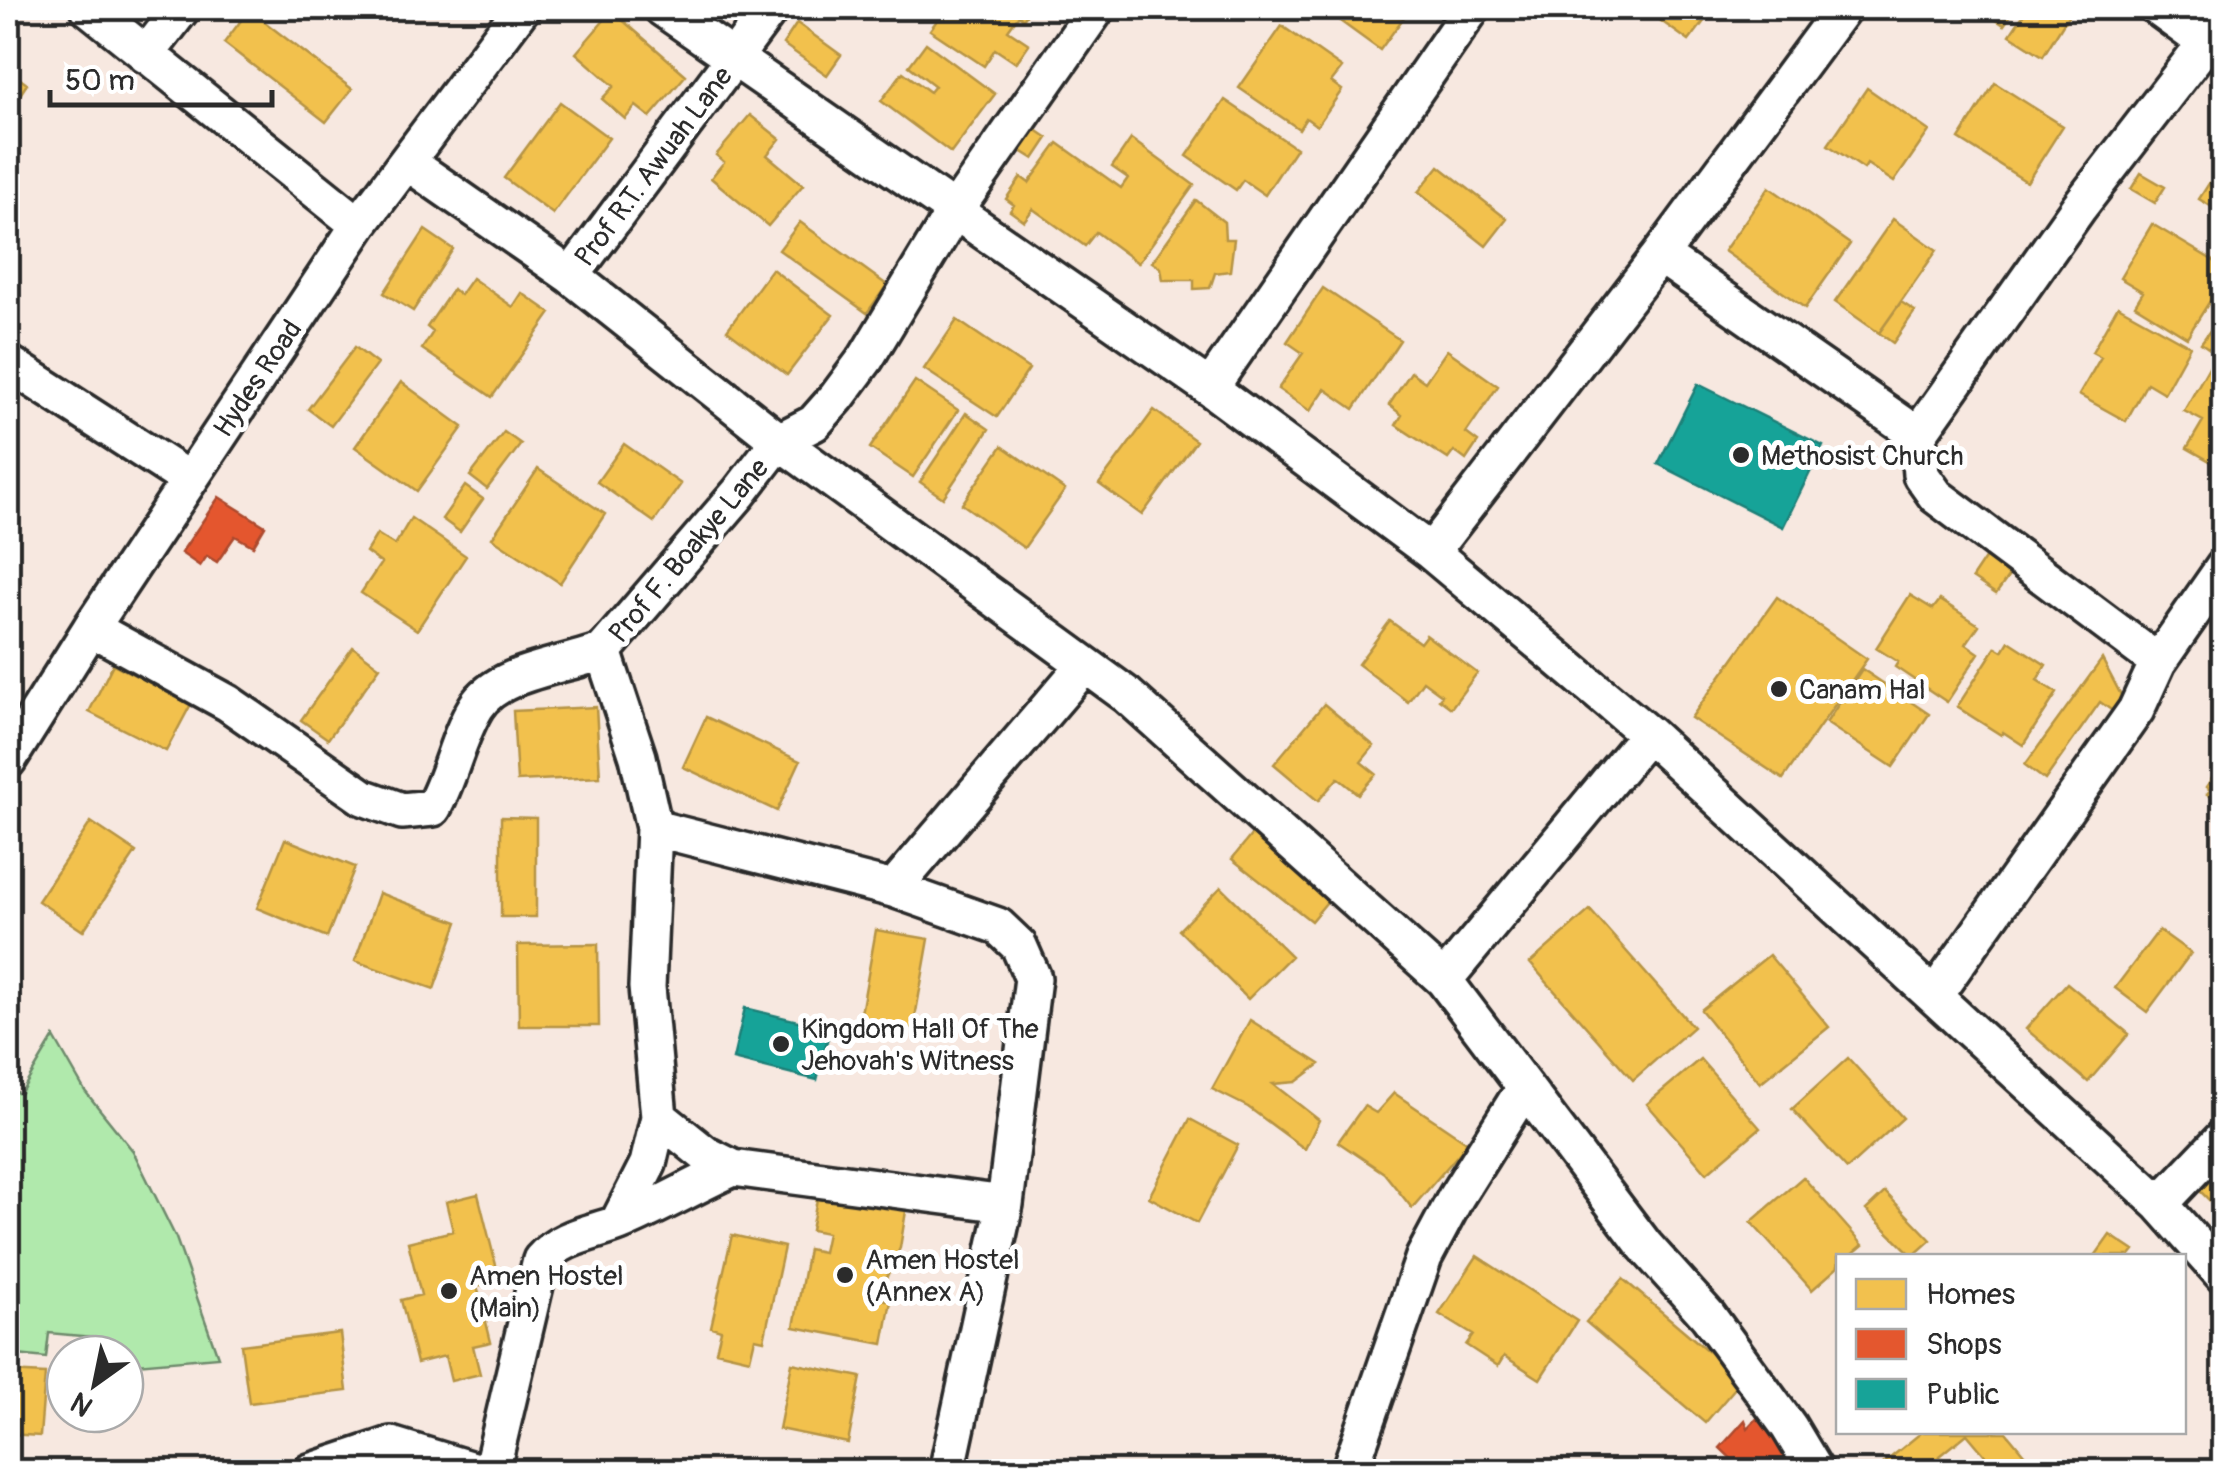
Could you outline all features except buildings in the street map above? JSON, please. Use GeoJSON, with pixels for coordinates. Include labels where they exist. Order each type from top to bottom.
{"type":"FeatureCollection","features":[{"type":"Feature","properties":{"kind":"street"},"geometry":{"type":"LineString","coordinates":[[88,8],[358,225]]}},
{"type":"Feature","properties":{"kind":"street"},"geometry":{"type":"LineString","coordinates":[[146,55],[182,8]]}},
{"type":"Feature","properties":{"kind":"street","name":"Hydes Road"},"geometry":{"type":"LineString","coordinates":[[8,760],[90,628],[358,225],[522,8]]}},
{"type":"Feature","properties":{"kind":"street"},"geometry":{"type":"LineString","coordinates":[[662,8],[1210,388],[1431,552],[1648,734],[2160,1204],[2224,1276]]}},
{"type":"Feature","properties":{"kind":"street","name":"Prof R.T. Awuah Lane"},"geometry":{"type":"LineString","coordinates":[[570,276],[771,8]]}},
{"type":"Feature","properties":{"kind":"street","name":"Prof F. Boakye Lane"},"geometry":{"type":"LineString","coordinates":[[90,628],[228,703],[363,798],[402,811],[433,808],[478,702],[505,683],[546,666],[580,661],[603,651],[779,441],[814,424],[837,397],[866,358],[954,212],[1097,8]]}},
{"type":"Feature","properties":{"kind":"street"},"geometry":{"type":"LineString","coordinates":[[1210,388],[1472,8]]}},
{"type":"Feature","properties":{"kind":"street"},"geometry":{"type":"LineString","coordinates":[[1431,552],[1660,256],[1843,8]]}},
{"type":"Feature","properties":{"kind":"street"},"geometry":{"type":"LineString","coordinates":[[2158,8],[2215,31],[2079,207],[1918,435],[1921,475],[1936,496],[2158,662]]}},
{"type":"Feature","properties":{"kind":"street"},"geometry":{"type":"LineString","coordinates":[[406,162],[570,276],[779,441],[1126,696],[1444,980],[1645,1246],[1708,1316],[1789,1427],[1816,1472]]}},
{"type":"Feature","properties":{"kind":"street"},"geometry":{"type":"LineString","coordinates":[[1660,256],[1918,435]]}},
{"type":"Feature","properties":{"kind":"street"},"geometry":{"type":"LineString","coordinates":[[8,364],[189,480]]}},
{"type":"Feature","properties":{"kind":"street"},"geometry":{"type":"LineString","coordinates":[[1934,996],[2125,727],[2158,662],[2224,567]]}},
{"type":"Feature","properties":{"kind":"street"},"geometry":{"type":"LineString","coordinates":[[603,651],[638,757],[654,828],[647,987],[659,1117],[648,1164],[618,1223]]}},
{"type":"Feature","properties":{"kind":"street"},"geometry":{"type":"LineString","coordinates":[[893,889],[1084,666]]}},
{"type":"Feature","properties":{"kind":"street"},"geometry":{"type":"LineString","coordinates":[[1444,980],[1648,734]]}},
{"type":"Feature","properties":{"kind":"street"},"geometry":{"type":"LineString","coordinates":[[654,828],[893,889],[998,926],[1019,946],[1033,978],[1004,1204],[947,1472]]}},
{"type":"Feature","properties":{"kind":"street"},"geometry":{"type":"LineString","coordinates":[[1349,1472],[1424,1258],[1525,1086]]}},
{"type":"Feature","properties":{"kind":"street"},"geometry":{"type":"LineString","coordinates":[[659,1117],[705,1154],[733,1168],[1004,1204]]}},
{"type":"Feature","properties":{"kind":"street"},"geometry":{"type":"LineString","coordinates":[[2160,1204],[2224,1137]]}},
{"type":"Feature","properties":{"kind":"street"},"geometry":{"type":"LineString","coordinates":[[491,1472],[542,1260],[560,1244],[618,1223],[733,1168]]}},
{"type":"Feature","properties":{"kind":"street"},"geometry":{"type":"LineString","coordinates":[[310,1472],[391,1445],[479,1472]]}},
{"type":"Feature","properties":{"kind":"green space"},"geometry":{"type":"Polygon","coordinates":[[[54,1037],[85,1091],[133,1151],[176,1238],[218,1357],[145,1363],[145,1334],[49,1333],[45,1334],[45,1358],[8,1354],[8,1088],[20,1094],[54,1037]]]}},
{"type":"Feature","properties":{"kind":"place","name":"Methosist Church"},"geometry":{"type":"Point","coordinates":[1741,455]}},
{"type":"Feature","properties":{"kind":"place","name":"Canam Hal"},"geometry":{"type":"Point","coordinates":[1779,689]}},
{"type":"Feature","properties":{"kind":"place","name":"Kingdom Hall Of The Jehovah's Witness"},"geometry":{"type":"Point","coordinates":[781,1044]}},
{"type":"Feature","properties":{"kind":"place","name":"Amen Hostel (Annex A)"},"geometry":{"type":"Point","coordinates":[845,1275]}},
{"type":"Feature","properties":{"kind":"place","name":"Amen Hostel (Main)"},"geometry":{"type":"Point","coordinates":[449,1291]}}]}
